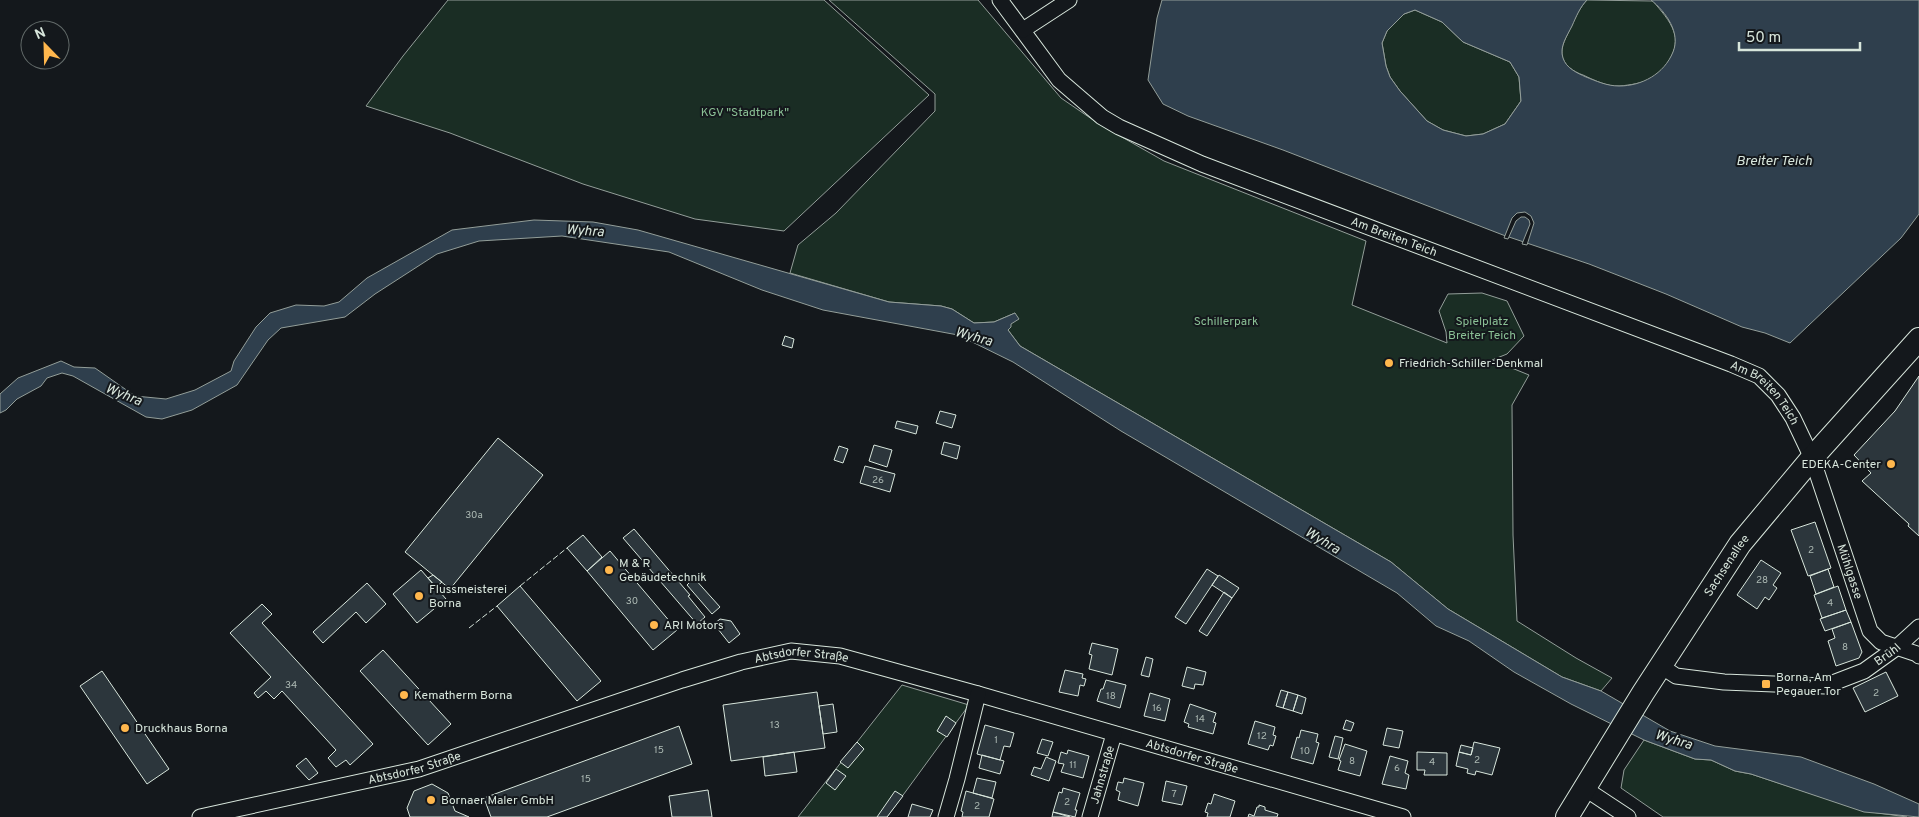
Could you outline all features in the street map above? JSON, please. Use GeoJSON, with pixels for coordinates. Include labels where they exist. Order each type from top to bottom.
{"type":"FeatureCollection","features":[{"type":"Feature","properties":{"kind":"main road","name":"Sachsenallee"},"geometry":{"type":"LineString","coordinates":[[1567,817],[1603,756],[1740,544],[1812,458],[1919,339]]}},
{"type":"Feature","properties":{"kind":"street","name":"Am Breiten Teich"},"geometry":{"type":"LineString","coordinates":[[1000,0],[1059,80],[1102,117],[1119,128],[1202,164],[1759,376],[1778,395],[1793,418],[1812,458]]}},
{"type":"Feature","properties":{"kind":"street"},"geometry":{"type":"LineString","coordinates":[[1023,30],[1069,0]]}},
{"type":"Feature","properties":{"kind":"street","name":"Mühlgasse"},"geometry":{"type":"LineString","coordinates":[[1812,458],[1870,631],[1881,642],[1919,656]]}},
{"type":"Feature","properties":{"kind":"street","name":"Brühl"},"geometry":{"type":"LineString","coordinates":[[1661,666],[1676,676],[1724,682],[1825,686],[1864,671],[1896,648],[1919,627]]}},
{"type":"Feature","properties":{"kind":"street","name":"Abtsdorfer Straße"},"geometry":{"type":"LineString","coordinates":[[200,817],[419,769],[676,682],[741,662],[791,651],[840,656],[1114,734],[1373,813],[1403,817]]}},
{"type":"Feature","properties":{"kind":"street"},"geometry":{"type":"LineString","coordinates":[[946,817],[978,694]]}},
{"type":"Feature","properties":{"kind":"street","name":"Jahnstraße"},"geometry":{"type":"LineString","coordinates":[[1090,817],[1114,734]]}},
{"type":"Feature","properties":{"kind":"street"},"geometry":{"type":"LineString","coordinates":[[1584,788],[1628,817]]}},
{"type":"Feature","properties":{"kind":"green space","name":"KGV \"Stadtpark\""},"geometry":{"type":"Polygon","coordinates":[[[448,0],[824,0],[929,95],[784,231],[695,219],[583,184],[450,133],[366,106],[448,0]]]}},
{"type":"Feature","properties":{"kind":"green space","name":"Schillerpark"},"geometry":{"type":"Polygon","coordinates":[[[829,0],[978,0],[1061,98],[1099,124],[1164,161],[1366,241],[1352,305],[1447,343],[1446,332],[1439,311],[1448,294],[1482,293],[1507,301],[1524,336],[1507,354],[1492,360],[1529,375],[1512,405],[1513,535],[1517,621],[1612,678],[1601,691],[1562,677],[1448,609],[1391,562],[1020,346],[1008,330],[1015,313],[994,322],[974,323],[952,309],[941,306],[889,302],[790,273],[798,245],[836,213],[935,111],[935,94],[829,0]]]}},
{"type":"Feature","properties":{"kind":"green space"},"geometry":{"type":"Polygon","coordinates":[[[1587,0],[1653,1],[1670,24],[1675,38],[1671,58],[1663,69],[1653,78],[1645,81],[1615,86],[1596,81],[1570,68],[1563,59],[1563,45],[1577,14],[1587,0]]]}},
{"type":"Feature","properties":{"kind":"green space"},"geometry":{"type":"Polygon","coordinates":[[[1415,10],[1442,22],[1463,42],[1510,62],[1519,77],[1521,101],[1505,124],[1483,134],[1466,136],[1443,130],[1427,121],[1400,91],[1390,77],[1382,43],[1387,31],[1404,14],[1415,10]]]}},
{"type":"Feature","properties":{"kind":"green space"},"geometry":{"type":"Polygon","coordinates":[[[902,685],[969,705],[887,817],[798,817],[902,685]]]}},
{"type":"Feature","properties":{"kind":"green space"},"geometry":{"type":"Polygon","coordinates":[[[1644,740],[1695,759],[1711,760],[1735,771],[1751,774],[1864,811],[1907,817],[1663,817],[1621,788],[1624,770],[1644,740]]]}},
{"type":"Feature","properties":{"kind":"water","name":"Breiter Teich"},"geometry":{"type":"Polygon","coordinates":[[[1162,0],[1587,0],[1578,12],[1564,42],[1562,54],[1564,62],[1579,74],[1602,83],[1619,86],[1636,84],[1651,77],[1664,67],[1673,52],[1675,45],[1674,30],[1667,17],[1651,0],[1919,0],[1919,214],[1901,238],[1790,343],[1765,333],[1742,327],[1666,294],[1589,264],[1503,235],[1283,150],[1188,116],[1163,104],[1148,80],[1157,18],[1162,0]],[[1415,10],[1404,14],[1387,31],[1382,43],[1390,77],[1427,121],[1443,130],[1466,136],[1483,134],[1505,124],[1521,101],[1519,77],[1510,62],[1463,42],[1442,22],[1415,10]]]}},
{"type":"Feature","properties":{"kind":"water","name":"Wyhra"},"geometry":{"type":"Polygon","coordinates":[[[534,220],[593,222],[638,230],[889,302],[941,306],[952,309],[974,323],[994,322],[1015,313],[1019,319],[1011,324],[1008,330],[1020,346],[1391,562],[1448,609],[1562,677],[1601,691],[1670,731],[1715,746],[1801,757],[1874,784],[1919,804],[1919,817],[1864,812],[1751,774],[1735,771],[1711,760],[1695,759],[1644,740],[1571,704],[1514,672],[1469,641],[1436,626],[1397,593],[1121,431],[1013,362],[958,335],[823,310],[762,290],[669,252],[562,236],[479,241],[437,254],[375,294],[345,317],[281,328],[268,340],[237,385],[192,410],[162,419],[146,417],[73,376],[62,373],[47,378],[41,386],[17,399],[0,413],[0,394],[18,378],[61,361],[74,367],[95,368],[135,396],[166,399],[195,390],[231,371],[234,361],[256,327],[270,313],[296,305],[324,306],[339,302],[367,278],[452,230],[534,220]]]}},
{"type":"Feature","properties":{"kind":"pier"},"geometry":{"type":"Polygon","coordinates":[[[1525,212],[1531,216],[1534,223],[1527,245],[1522,244],[1530,224],[1529,220],[1525,217],[1521,217],[1516,221],[1508,239],[1504,238],[1512,218],[1517,213],[1525,212]]]}},
{"type":"Feature","properties":{"kind":"building"},"geometry":{"type":"Polygon","coordinates":[[[785,336],[794,339],[792,348],[782,345],[785,336]]]}},
{"type":"Feature","properties":{"kind":"building","name":"EDEKA-Center"},"geometry":{"type":"Polygon","coordinates":[[[1919,376],[1919,536],[1908,526],[1909,524],[1862,481],[1871,473],[1854,455],[1895,411],[1919,376]]]}},
{"type":"Feature","properties":{"kind":"building"},"geometry":{"type":"Polygon","coordinates":[[[940,411],[956,415],[952,428],[936,423],[940,411]]]}},
{"type":"Feature","properties":{"kind":"building"},"geometry":{"type":"Polygon","coordinates":[[[897,421],[918,426],[916,434],[895,428],[897,421]]]}},
{"type":"Feature","properties":{"kind":"building"},"geometry":{"type":"Polygon","coordinates":[[[498,438],[543,475],[450,589],[405,552],[498,438]]]}},
{"type":"Feature","properties":{"kind":"building"},"geometry":{"type":"Polygon","coordinates":[[[944,442],[960,446],[957,459],[941,454],[944,442]]]}},
{"type":"Feature","properties":{"kind":"building"},"geometry":{"type":"Polygon","coordinates":[[[874,445],[892,450],[887,467],[869,461],[874,445]]]}},
{"type":"Feature","properties":{"kind":"building"},"geometry":{"type":"Polygon","coordinates":[[[839,446],[848,449],[843,463],[834,460],[839,446]]]}},
{"type":"Feature","properties":{"kind":"building"},"geometry":{"type":"Polygon","coordinates":[[[865,466],[895,474],[890,492],[860,483],[865,466]]]}},
{"type":"Feature","properties":{"kind":"building"},"geometry":{"type":"Polygon","coordinates":[[[1815,522],[1831,568],[1808,576],[1791,530],[1815,522]]]}},
{"type":"Feature","properties":{"kind":"building"},"geometry":{"type":"Polygon","coordinates":[[[634,529],[690,595],[688,596],[705,617],[697,624],[623,538],[634,529]]]}},
{"type":"Feature","properties":{"kind":"building"},"geometry":{"type":"Polygon","coordinates":[[[583,535],[602,557],[587,571],[567,548],[583,535]]]}},
{"type":"Feature","properties":{"kind":"building"},"geometry":{"type":"Polygon","coordinates":[[[610,551],[677,630],[653,650],[587,571],[610,551]]]}},
{"type":"Feature","properties":{"kind":"building"},"geometry":{"type":"Polygon","coordinates":[[[1761,560],[1781,573],[1773,585],[1777,588],[1769,600],[1765,597],[1757,609],[1737,595],[1761,560]]]}},
{"type":"Feature","properties":{"kind":"building"},"geometry":{"type":"Polygon","coordinates":[[[1207,569],[1218,576],[1186,624],[1175,617],[1207,569]]]}},
{"type":"Feature","properties":{"kind":"building"},"geometry":{"type":"Polygon","coordinates":[[[1828,569],[1834,587],[1816,594],[1810,576],[1828,569]]]}},
{"type":"Feature","properties":{"kind":"building","name":"Flussmeisterei Borna"},"geometry":{"type":"Polygon","coordinates":[[[421,570],[446,599],[417,623],[393,594],[421,570]]]}},
{"type":"Feature","properties":{"kind":"building"},"geometry":{"type":"Polygon","coordinates":[[[433,575],[442,582],[436,587],[428,578],[433,575]]]}},
{"type":"Feature","properties":{"kind":"building"},"geometry":{"type":"Polygon","coordinates":[[[1219,575],[1239,588],[1232,598],[1212,585],[1219,575]]]}},
{"type":"Feature","properties":{"kind":"building"},"geometry":{"type":"Polygon","coordinates":[[[694,578],[720,607],[712,614],[687,585],[694,578]]]}},
{"type":"Feature","properties":{"kind":"building"},"geometry":{"type":"Polygon","coordinates":[[[367,583],[386,604],[366,623],[356,612],[323,643],[313,632],[367,583]]]}},
{"type":"Feature","properties":{"kind":"building"},"geometry":{"type":"Polygon","coordinates":[[[520,586],[601,681],[577,701],[497,606],[520,586]]]}},
{"type":"Feature","properties":{"kind":"building"},"geometry":{"type":"Polygon","coordinates":[[[1838,586],[1846,610],[1822,618],[1814,595],[1838,586]]]}},
{"type":"Feature","properties":{"kind":"building"},"geometry":{"type":"Polygon","coordinates":[[[1224,592],[1232,598],[1207,636],[1199,631],[1224,592]]]}},
{"type":"Feature","properties":{"kind":"building"},"geometry":{"type":"Polygon","coordinates":[[[262,604],[272,614],[262,623],[373,744],[350,765],[346,760],[336,767],[328,758],[336,750],[282,691],[274,699],[266,691],[258,698],[254,693],[271,677],[230,633],[262,604]]]}},
{"type":"Feature","properties":{"kind":"building"},"geometry":{"type":"Polygon","coordinates":[[[1846,610],[1851,622],[1825,631],[1820,619],[1846,610]]]}},
{"type":"Feature","properties":{"kind":"building"},"geometry":{"type":"Polygon","coordinates":[[[720,619],[731,621],[740,634],[729,643],[714,624],[720,619]]]}},
{"type":"Feature","properties":{"kind":"building"},"geometry":{"type":"Polygon","coordinates":[[[1851,622],[1862,652],[1859,658],[1836,666],[1828,641],[1835,638],[1832,629],[1851,622]]]}},
{"type":"Feature","properties":{"kind":"building"},"geometry":{"type":"Polygon","coordinates":[[[1092,643],[1118,649],[1112,675],[1089,669],[1092,655],[1089,654],[1092,643]]]}},
{"type":"Feature","properties":{"kind":"building"},"geometry":{"type":"Polygon","coordinates":[[[383,650],[451,724],[428,745],[360,671],[383,650]]]}},
{"type":"Feature","properties":{"kind":"building"},"geometry":{"type":"Polygon","coordinates":[[[1146,657],[1153,659],[1149,677],[1141,675],[1146,657]]]}},
{"type":"Feature","properties":{"kind":"building"},"geometry":{"type":"Polygon","coordinates":[[[1187,667],[1206,672],[1203,685],[1195,684],[1194,689],[1182,686],[1187,667]]]}},
{"type":"Feature","properties":{"kind":"building"},"geometry":{"type":"Polygon","coordinates":[[[1065,670],[1083,674],[1082,678],[1086,679],[1084,686],[1080,685],[1078,696],[1059,692],[1065,670]]]}},
{"type":"Feature","properties":{"kind":"building","name":"Druckhaus Borna"},"geometry":{"type":"Polygon","coordinates":[[[102,671],[169,769],[147,784],[80,686],[102,671]]]}},
{"type":"Feature","properties":{"kind":"building"},"geometry":{"type":"Polygon","coordinates":[[[1886,672],[1898,696],[1865,712],[1853,688],[1886,672]]]}},
{"type":"Feature","properties":{"kind":"building"},"geometry":{"type":"Polygon","coordinates":[[[1106,680],[1126,685],[1120,708],[1097,701],[1106,680]]]}},
{"type":"Feature","properties":{"kind":"building"},"geometry":{"type":"Polygon","coordinates":[[[1281,690],[1288,692],[1283,708],[1276,706],[1281,690]]]}},
{"type":"Feature","properties":{"kind":"building"},"geometry":{"type":"Polygon","coordinates":[[[817,692],[825,748],[731,761],[723,705],[817,692]]]}},
{"type":"Feature","properties":{"kind":"building"},"geometry":{"type":"Polygon","coordinates":[[[1288,692],[1298,695],[1293,711],[1283,708],[1288,692]]]}},
{"type":"Feature","properties":{"kind":"building"},"geometry":{"type":"Polygon","coordinates":[[[1150,693],[1170,699],[1165,721],[1144,716],[1150,693]]]}},
{"type":"Feature","properties":{"kind":"building"},"geometry":{"type":"Polygon","coordinates":[[[1298,695],[1306,698],[1302,714],[1293,711],[1298,695]]]}},
{"type":"Feature","properties":{"kind":"building"},"geometry":{"type":"Polygon","coordinates":[[[833,704],[837,732],[823,734],[819,706],[833,704]]]}},
{"type":"Feature","properties":{"kind":"building"},"geometry":{"type":"Polygon","coordinates":[[[1190,704],[1216,713],[1213,722],[1216,723],[1213,734],[1188,727],[1189,724],[1184,722],[1190,704]]]}},
{"type":"Feature","properties":{"kind":"building"},"geometry":{"type":"Polygon","coordinates":[[[946,716],[956,723],[947,737],[937,731],[946,716]]]}},
{"type":"Feature","properties":{"kind":"building"},"geometry":{"type":"Polygon","coordinates":[[[1346,720],[1354,723],[1351,731],[1343,729],[1346,720]]]}},
{"type":"Feature","properties":{"kind":"building"},"geometry":{"type":"Polygon","coordinates":[[[1255,721],[1275,727],[1273,735],[1276,736],[1273,746],[1270,745],[1268,750],[1248,744],[1255,721]]]}},
{"type":"Feature","properties":{"kind":"building"},"geometry":{"type":"Polygon","coordinates":[[[985,725],[1014,733],[1010,747],[1004,746],[1000,760],[977,754],[985,725]]]}},
{"type":"Feature","properties":{"kind":"building"},"geometry":{"type":"Polygon","coordinates":[[[679,726],[692,764],[547,817],[491,817],[484,798],[679,726]]]}},
{"type":"Feature","properties":{"kind":"building"},"geometry":{"type":"Polygon","coordinates":[[[1387,728],[1403,731],[1399,748],[1383,745],[1387,728]]]}},
{"type":"Feature","properties":{"kind":"building"},"geometry":{"type":"Polygon","coordinates":[[[1301,730],[1318,734],[1316,742],[1319,743],[1313,764],[1291,758],[1301,730]]]}},
{"type":"Feature","properties":{"kind":"building"},"geometry":{"type":"Polygon","coordinates":[[[1335,736],[1343,738],[1338,759],[1329,757],[1335,736]]]}},
{"type":"Feature","properties":{"kind":"building"},"geometry":{"type":"Polygon","coordinates":[[[1042,739],[1053,742],[1048,756],[1037,753],[1042,739]]]}},
{"type":"Feature","properties":{"kind":"building"},"geometry":{"type":"Polygon","coordinates":[[[857,742],[864,749],[848,768],[840,762],[857,742]]]}},
{"type":"Feature","properties":{"kind":"building"},"geometry":{"type":"Polygon","coordinates":[[[1474,742],[1500,748],[1492,775],[1476,771],[1475,775],[1467,773],[1468,769],[1456,766],[1459,752],[1471,755],[1474,742]]]}},
{"type":"Feature","properties":{"kind":"building"},"geometry":{"type":"Polygon","coordinates":[[[1345,744],[1367,751],[1360,776],[1338,770],[1341,761],[1339,760],[1345,744]]]}},
{"type":"Feature","properties":{"kind":"building"},"geometry":{"type":"Polygon","coordinates":[[[1461,745],[1473,748],[1471,755],[1459,752],[1461,745]]]}},
{"type":"Feature","properties":{"kind":"building"},"geometry":{"type":"Polygon","coordinates":[[[1068,750],[1089,756],[1083,778],[1061,772],[1064,764],[1058,763],[1061,752],[1067,754],[1068,750]]]}},
{"type":"Feature","properties":{"kind":"building"},"geometry":{"type":"Polygon","coordinates":[[[794,752],[797,772],[765,776],[763,757],[794,752]]]}},
{"type":"Feature","properties":{"kind":"building"},"geometry":{"type":"Polygon","coordinates":[[[1417,752],[1447,753],[1447,775],[1424,775],[1425,770],[1417,770],[1417,752]]]}},
{"type":"Feature","properties":{"kind":"building"},"geometry":{"type":"Polygon","coordinates":[[[982,755],[1004,761],[1000,774],[979,768],[982,755]]]}},
{"type":"Feature","properties":{"kind":"building"},"geometry":{"type":"Polygon","coordinates":[[[1390,756],[1408,761],[1405,773],[1409,775],[1406,789],[1382,784],[1390,756]]]}},
{"type":"Feature","properties":{"kind":"building"},"geometry":{"type":"Polygon","coordinates":[[[1046,757],[1056,761],[1049,781],[1031,775],[1034,767],[1041,769],[1046,757]]]}},
{"type":"Feature","properties":{"kind":"building"},"geometry":{"type":"Polygon","coordinates":[[[306,758],[318,773],[309,780],[296,766],[306,758]]]}},
{"type":"Feature","properties":{"kind":"building"},"geometry":{"type":"Polygon","coordinates":[[[836,769],[846,776],[835,790],[826,783],[836,769]]]}},
{"type":"Feature","properties":{"kind":"building"},"geometry":{"type":"Polygon","coordinates":[[[977,778],[996,782],[992,798],[973,793],[977,778]]]}},
{"type":"Feature","properties":{"kind":"building"},"geometry":{"type":"Polygon","coordinates":[[[1124,778],[1144,783],[1138,806],[1118,800],[1120,792],[1116,790],[1118,782],[1123,783],[1124,778]]]}},
{"type":"Feature","properties":{"kind":"building"},"geometry":{"type":"Polygon","coordinates":[[[1166,781],[1187,786],[1182,805],[1162,801],[1166,781]]]}},
{"type":"Feature","properties":{"kind":"building","name":"Bornaer Maler GmbH"},"geometry":{"type":"Polygon","coordinates":[[[432,784],[448,793],[455,811],[469,817],[410,817],[407,808],[414,791],[432,784]]]}},
{"type":"Feature","properties":{"kind":"building"},"geometry":{"type":"Polygon","coordinates":[[[1063,788],[1080,793],[1075,817],[1053,812],[1059,792],[1062,793],[1063,788]]]}},
{"type":"Feature","properties":{"kind":"building"},"geometry":{"type":"Polygon","coordinates":[[[708,790],[712,817],[672,817],[669,796],[708,790]]]}},
{"type":"Feature","properties":{"kind":"building"},"geometry":{"type":"Polygon","coordinates":[[[895,791],[903,796],[887,817],[877,817],[895,791]]]}},
{"type":"Feature","properties":{"kind":"building"},"geometry":{"type":"Polygon","coordinates":[[[966,791],[994,799],[989,817],[962,817],[963,812],[961,811],[966,791]]]}},
{"type":"Feature","properties":{"kind":"building"},"geometry":{"type":"Polygon","coordinates":[[[1214,794],[1235,801],[1230,817],[1207,817],[1208,813],[1205,812],[1208,803],[1211,804],[1214,794]]]}},
{"type":"Feature","properties":{"kind":"building"},"geometry":{"type":"Polygon","coordinates":[[[912,804],[933,810],[930,817],[908,817],[912,804]]]}},
{"type":"Feature","properties":{"kind":"building"},"geometry":{"type":"Polygon","coordinates":[[[1259,805],[1265,807],[1265,810],[1278,814],[1277,817],[1248,817],[1249,814],[1254,816],[1259,805]]]}},
{"type":"Feature","properties":{"kind":"building"},"geometry":{"type":"Polygon","coordinates":[[[1053,812],[1070,817],[1052,817],[1053,812]]]}},
{"type":"Feature","properties":{"kind":"fence"},"geometry":{"type":"LineString","coordinates":[[520,586],[567,548]]}},
{"type":"Feature","properties":{"kind":"fence"},"geometry":{"type":"LineString","coordinates":[[469,628],[497,606]]}},
{"type":"Feature","properties":{"kind":"place","name":"Friedrich-Schiller-Denkmal"},"geometry":{"type":"Point","coordinates":[1389,363]}},
{"type":"Feature","properties":{"kind":"place","name":"EDEKA-Center"},"geometry":{"type":"Point","coordinates":[1891,464]}},
{"type":"Feature","properties":{"kind":"place","name":"M & R Gebäudetechnik"},"geometry":{"type":"Point","coordinates":[609,570]}},
{"type":"Feature","properties":{"kind":"place","name":"Flussmeisterei Borna"},"geometry":{"type":"Point","coordinates":[419,596]}},
{"type":"Feature","properties":{"kind":"place","name":"ARI Motors"},"geometry":{"type":"Point","coordinates":[654,625]}},
{"type":"Feature","properties":{"kind":"place","name":"Borna, Am Pegauer Tor"},"geometry":{"type":"Point","coordinates":[1766,684]}},
{"type":"Feature","properties":{"kind":"place","name":"Kematherm Borna"},"geometry":{"type":"Point","coordinates":[404,695]}},
{"type":"Feature","properties":{"kind":"place","name":"Druckhaus Borna"},"geometry":{"type":"Point","coordinates":[125,728]}},
{"type":"Feature","properties":{"kind":"place","name":"Bornaer Maler GmbH"},"geometry":{"type":"Point","coordinates":[431,800]}},
{"type":"Feature","properties":{"kind":"park label","name":"Spielplatz Breiter Teich"},"geometry":{"type":"Point","coordinates":[1482,328]}}]}
